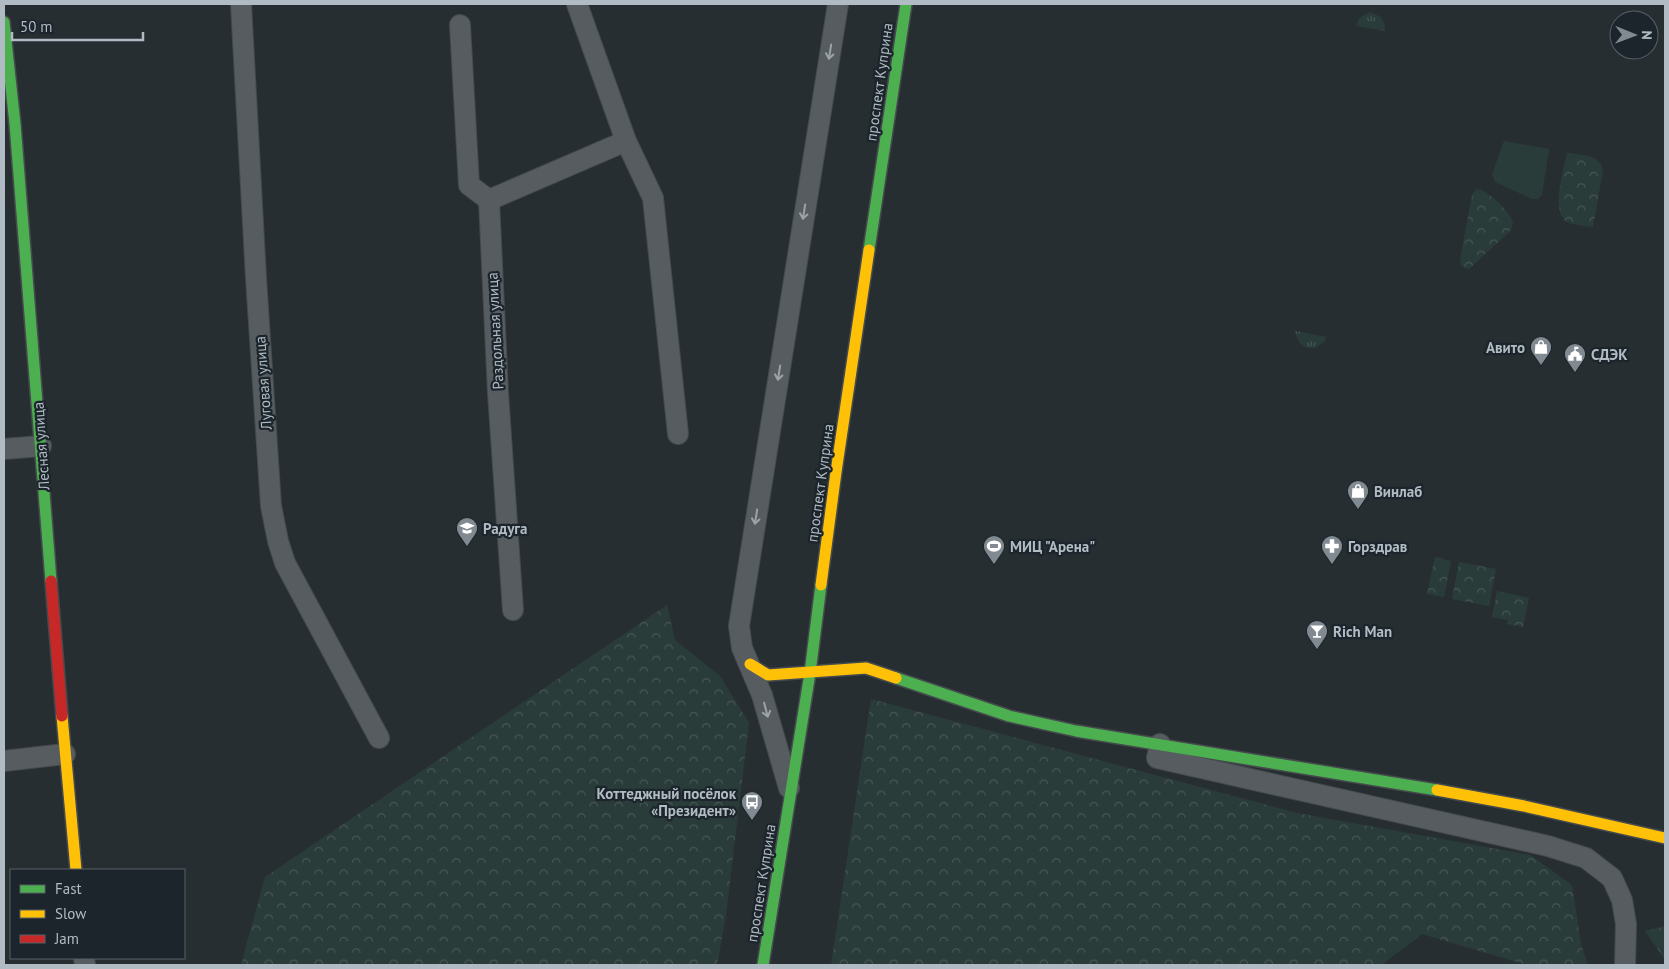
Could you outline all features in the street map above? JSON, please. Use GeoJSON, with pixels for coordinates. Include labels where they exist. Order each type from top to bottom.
{"type":"FeatureCollection","features":[{"type":"Feature","properties":{"kind":"street","name":"Луговая улица"},"geometry":{"type":"LineString","coordinates":[[241,4],[256,278],[271,496],[278,541],[285,563],[379,738]]}},
{"type":"Feature","properties":{"kind":"street"},"geometry":{"type":"LineString","coordinates":[[577,4],[626,141],[653,198],[678,434]]}},
{"type":"Feature","properties":{"kind":"street"},"geometry":{"type":"LineString","coordinates":[[790,792],[762,695],[742,648],[739,626],[838,4]]}},
{"type":"Feature","properties":{"kind":"street","name":"проспект Куприна"},"geometry":{"type":"LineString","coordinates":[[763,965],[810,673],[838,462],[906,4]]}},
{"type":"Feature","properties":{"kind":"street","name":"Лесная улица"},"geometry":{"type":"LineString","coordinates":[[4,22],[9,125],[41,446],[64,754],[76,869]]}},
{"type":"Feature","properties":{"kind":"street"},"geometry":{"type":"LineString","coordinates":[[460,25],[469,185],[489,200],[626,141]]}},
{"type":"Feature","properties":{"kind":"street","name":"Раздольная улица"},"geometry":{"type":"LineString","coordinates":[[489,200],[498,393],[512,610]]}},
{"type":"Feature","properties":{"kind":"street"},"geometry":{"type":"LineString","coordinates":[[4,448],[41,446]]}},
{"type":"Feature","properties":{"kind":"street"},"geometry":{"type":"LineString","coordinates":[[750,664],[768,675],[866,668],[1008,716],[1105,737],[1392,781],[1542,810],[1665,838]]}},
{"type":"Feature","properties":{"kind":"street"},"geometry":{"type":"LineString","coordinates":[[1160,744],[1157,758],[1548,846],[1586,858],[1612,878],[1622,900],[1626,924],[1626,965]]}},
{"type":"Feature","properties":{"kind":"street"},"geometry":{"type":"LineString","coordinates":[[4,761],[64,754]]}},
{"type":"Feature","properties":{"kind":"green space"},"geometry":{"type":"Polygon","coordinates":[[[1370,12],[1381,17],[1385,25],[1385,31],[1356,26],[1359,18],[1370,12]]]}},
{"type":"Feature","properties":{"kind":"green space"},"geometry":{"type":"Polygon","coordinates":[[[1504,141],[1549,149],[1542,195],[1538,199],[1532,199],[1495,182],[1492,174],[1504,141]]]}},
{"type":"Feature","properties":{"kind":"green space"},"geometry":{"type":"Polygon","coordinates":[[[1567,153],[1594,158],[1603,170],[1593,227],[1569,223],[1563,218],[1560,211],[1559,191],[1567,153]]]}},
{"type":"Feature","properties":{"kind":"green space"},"geometry":{"type":"Polygon","coordinates":[[[1476,189],[1486,193],[1498,202],[1509,214],[1513,224],[1510,231],[1469,269],[1462,267],[1460,260],[1472,195],[1476,189]]]}},
{"type":"Feature","properties":{"kind":"green space"},"geometry":{"type":"Polygon","coordinates":[[[1295,331],[1327,337],[1318,346],[1308,348],[1300,343],[1295,331]]]}},
{"type":"Feature","properties":{"kind":"green space"},"geometry":{"type":"Polygon","coordinates":[[[1435,557],[1451,561],[1444,597],[1427,594],[1435,557]]]}},
{"type":"Feature","properties":{"kind":"green space"},"geometry":{"type":"Polygon","coordinates":[[[1459,562],[1496,569],[1489,606],[1452,599],[1459,562]]]}},
{"type":"Feature","properties":{"kind":"green space"},"geometry":{"type":"Polygon","coordinates":[[[1497,591],[1529,598],[1523,627],[1507,624],[1508,620],[1492,617],[1497,591]]]}},
{"type":"Feature","properties":{"kind":"green space"},"geometry":{"type":"Polygon","coordinates":[[[667,605],[675,640],[720,676],[749,723],[726,915],[717,965],[241,965],[265,877],[667,605]]]}},
{"type":"Feature","properties":{"kind":"green space"},"geometry":{"type":"Polygon","coordinates":[[[871,699],[1297,813],[1530,855],[1572,885],[1581,944],[1588,965],[1527,965],[1422,934],[1381,965],[831,965],[871,699]]]}},
{"type":"Feature","properties":{"kind":"green space"},"geometry":{"type":"Polygon","coordinates":[[[1665,926],[1665,960],[1645,931],[1665,926]]]}},
{"type":"Feature","properties":{"kind":"traffic: fast"},"geometry":{"type":"LineString","coordinates":[[869,250],[906,4]]}},
{"type":"Feature","properties":{"kind":"traffic: fast"},"geometry":{"type":"LineString","coordinates":[[4,22],[15,124],[51,581]]}},
{"type":"Feature","properties":{"kind":"traffic: fast"},"geometry":{"type":"LineString","coordinates":[[763,965],[810,673],[821,585]]}},
{"type":"Feature","properties":{"kind":"traffic: fast"},"geometry":{"type":"LineString","coordinates":[[896,678],[1009,716],[1076,731],[1437,790]]}},
{"type":"Feature","properties":{"kind":"traffic: slow"},"geometry":{"type":"LineString","coordinates":[[821,585],[869,250]]}},
{"type":"Feature","properties":{"kind":"traffic: slow"},"geometry":{"type":"LineString","coordinates":[[750,664],[768,675],[866,668],[896,678]]}},
{"type":"Feature","properties":{"kind":"traffic: slow"},"geometry":{"type":"LineString","coordinates":[[62,716],[76,869]]}},
{"type":"Feature","properties":{"kind":"traffic: slow"},"geometry":{"type":"LineString","coordinates":[[1437,790],[1524,806],[1665,838]]}},
{"type":"Feature","properties":{"kind":"traffic: jam"},"geometry":{"type":"LineString","coordinates":[[51,581],[62,716]]}},
{"type":"Feature","properties":{"kind":"place","name":"Авито"},"geometry":{"type":"Point","coordinates":[1541,366]}},
{"type":"Feature","properties":{"kind":"place","name":"СДЭК"},"geometry":{"type":"Point","coordinates":[1575,373]}},
{"type":"Feature","properties":{"kind":"place","name":"Винлаб"},"geometry":{"type":"Point","coordinates":[1358,510]}},
{"type":"Feature","properties":{"kind":"place","name":"Радуга"},"geometry":{"type":"Point","coordinates":[467,547]}},
{"type":"Feature","properties":{"kind":"place","name":"МИЦ \"Арена\""},"geometry":{"type":"Point","coordinates":[994,565]}},
{"type":"Feature","properties":{"kind":"place","name":"Горздрав"},"geometry":{"type":"Point","coordinates":[1332,565]}},
{"type":"Feature","properties":{"kind":"place","name":"Rich Man"},"geometry":{"type":"Point","coordinates":[1317,650]}},
{"type":"Feature","properties":{"kind":"place","name":"Коттеджный посёлок «Президент»"},"geometry":{"type":"Point","coordinates":[752,821]}}]}
